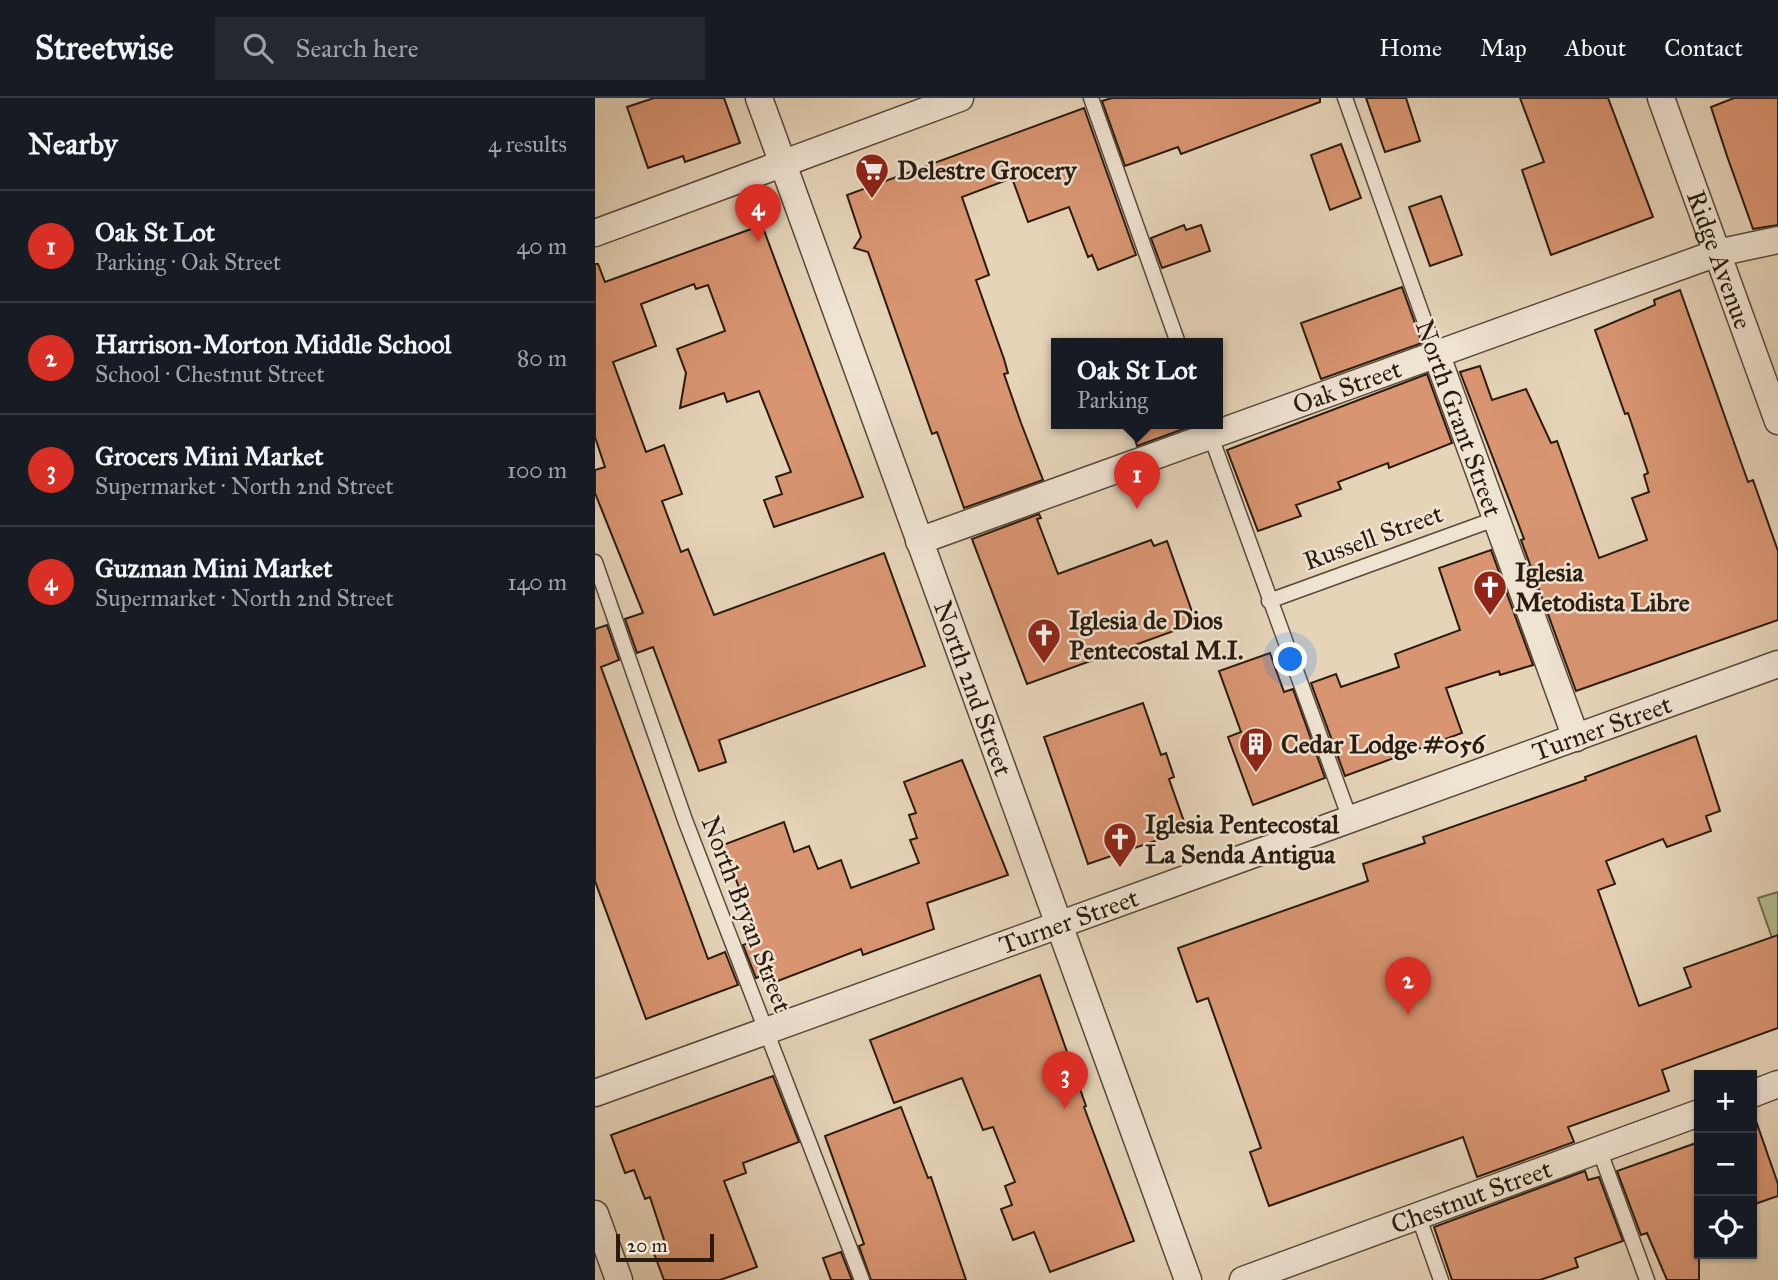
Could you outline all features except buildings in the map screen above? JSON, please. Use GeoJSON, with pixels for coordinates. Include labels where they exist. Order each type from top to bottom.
{"type":"FeatureCollection","features":[{"type":"Feature","properties":{"kind":"street","name":"North 2nd Street"},"geometry":{"type":"LineString","coordinates":[[759,98],[1188,1280]]}},
{"type":"Feature","properties":{"kind":"street"},"geometry":{"type":"LineString","coordinates":[[596,229],[960,98]]}},
{"type":"Feature","properties":{"kind":"street","name":"Ridge Avenue"},"geometry":{"type":"LineString","coordinates":[[1661,98],[1778,421]]}},
{"type":"Feature","properties":{"kind":"street","name":"Oak Street"},"geometry":{"type":"LineString","coordinates":[[1223,425],[1437,356],[1717,253],[1778,240]]}},
{"type":"Feature","properties":{"kind":"street","name":"North Grant Street"},"geometry":{"type":"LineString","coordinates":[[1437,356],[1576,738]]}},
{"type":"Feature","properties":{"kind":"street","name":"Oak Street"},"geometry":{"type":"LineString","coordinates":[[919,541],[1209,430]]}},
{"type":"Feature","properties":{"kind":"street","name":"Turner Street"},"geometry":{"type":"LineString","coordinates":[[595,1093],[1778,664]]}},
{"type":"Feature","properties":{"kind":"street"},"geometry":{"type":"LineString","coordinates":[[1757,1092],[1778,1084]]}},
{"type":"Feature","properties":{"kind":"street","name":"Chestnut Street"},"geometry":{"type":"LineString","coordinates":[[1243,1280],[1694,1115]]}},
{"type":"Feature","properties":{"kind":"street"},"geometry":{"type":"LineString","coordinates":[[595,1214],[619,1280]]}},
{"type":"Feature","properties":{"kind":"lane"},"geometry":{"type":"LineString","coordinates":[[1091,98],[1176,338]]}},
{"type":"Feature","properties":{"kind":"lane","name":"North Grant Street"},"geometry":{"type":"LineString","coordinates":[[1345,98],[1437,356]]}},
{"type":"Feature","properties":{"kind":"lane"},"geometry":{"type":"LineString","coordinates":[[1209,430],[1350,819]]}},
{"type":"Feature","properties":{"kind":"lane","name":"Russell Street"},"geometry":{"type":"LineString","coordinates":[[1269,601],[1495,519]]}},
{"type":"Feature","properties":{"kind":"lane","name":"North Bryan Street"},"geometry":{"type":"LineString","coordinates":[[595,562],[685,820],[862,1280]]}},
{"type":"Feature","properties":{"kind":"lane"},"geometry":{"type":"LineString","coordinates":[[1599,1149],[1647,1280]]}},
{"type":"Feature","properties":{"kind":"lane"},"geometry":{"type":"LineString","coordinates":[[1418,1215],[1441,1280]]}},
{"type":"Feature","properties":{"kind":"green space"},"geometry":{"type":"Polygon","coordinates":[[[1778,892],[1778,955],[1758,898],[1778,892]]]}},
{"type":"Feature","properties":{"kind":"place","name":"Delestre Grocery"},"geometry":{"type":"Point","coordinates":[872,200]}},
{"type":"Feature","properties":{"kind":"place","name":"Guzman Mini Market"},"geometry":{"type":"Point","coordinates":[758,242]}},
{"type":"Feature","properties":{"kind":"place","name":"Oak St Lot"},"geometry":{"type":"Point","coordinates":[1137,509]}},
{"type":"Feature","properties":{"kind":"place","name":"Iglesia Metodista Libre"},"geometry":{"type":"Point","coordinates":[1490,617]}},
{"type":"Feature","properties":{"kind":"place","name":"Iglesia de Dios Pentecostal M.I."},"geometry":{"type":"Point","coordinates":[1044,665]}},
{"type":"Feature","properties":{"kind":"place","name":"Cedar Lodge #056"},"geometry":{"type":"Point","coordinates":[1256,774]}},
{"type":"Feature","properties":{"kind":"place","name":"Iglesia Pentecostal La Senda Antigua"},"geometry":{"type":"Point","coordinates":[1120,869]}},
{"type":"Feature","properties":{"kind":"place","name":"Harrison-Morton Middle School"},"geometry":{"type":"Point","coordinates":[1408,1015]}},
{"type":"Feature","properties":{"kind":"place","name":"Grocers Mini Market"},"geometry":{"type":"Point","coordinates":[1065,1109]}}]}
